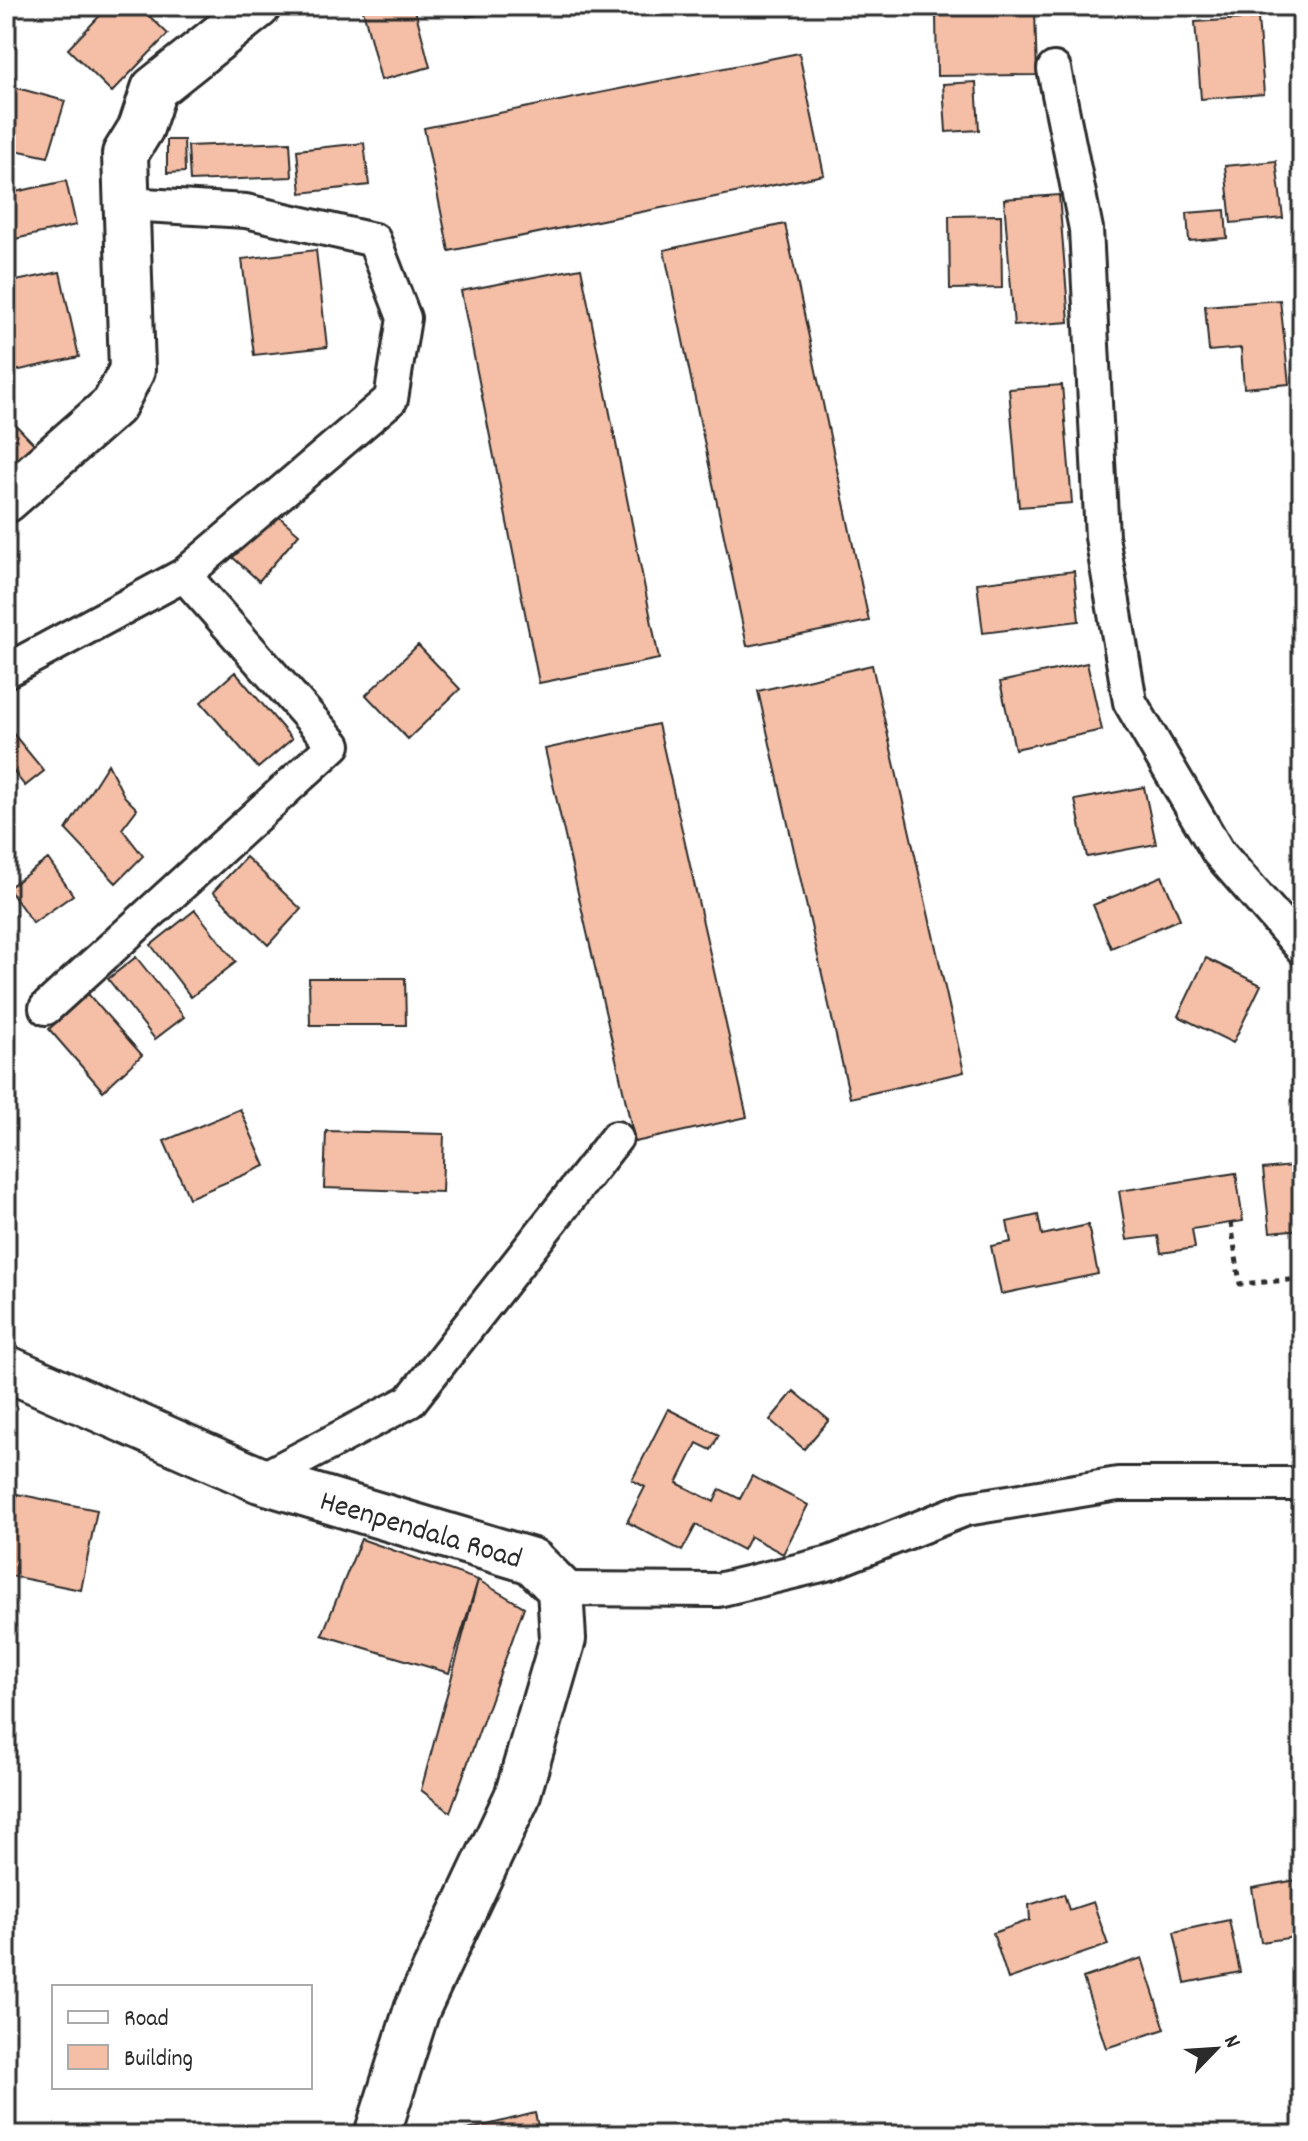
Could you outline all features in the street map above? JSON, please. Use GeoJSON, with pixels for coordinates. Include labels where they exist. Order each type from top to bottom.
{"type":"FeatureCollection","features":[{"type":"Feature","properties":{"kind":"street"},"geometry":{"type":"LineString","coordinates":[[6,500],[114,405],[132,370],[125,154],[141,128],[154,89],[258,6]]}},
{"type":"Feature","properties":{"kind":"street"},"geometry":{"type":"LineString","coordinates":[[1054,69],[1086,229],[1102,537],[1130,702],[1218,852],[1302,948]]}},
{"type":"Feature","properties":{"kind":"street"},"geometry":{"type":"LineString","coordinates":[[6,671],[184,575],[391,399],[404,318],[374,240],[246,211],[127,204]]}},
{"type":"Feature","properties":{"kind":"street"},"geometry":{"type":"LineString","coordinates":[[46,1008],[334,745],[184,575]]}},
{"type":"Feature","properties":{"kind":"street"},"geometry":{"type":"LineString","coordinates":[[260,1480],[410,1401],[616,1138]]}},
{"type":"Feature","properties":{"kind":"street","name":"Heenpendala Road"},"geometry":{"type":"LineString","coordinates":[[6,1368],[260,1480],[532,1561],[560,1589],[563,1639],[517,1797],[417,2009],[377,2135]]}},
{"type":"Feature","properties":{"kind":"street"},"geometry":{"type":"LineString","coordinates":[[560,1589],[718,1590],[830,1563],[966,1509],[1118,1484],[1302,1484]]}},
{"type":"Feature","properties":{"kind":"path"},"geometry":{"type":"LineString","coordinates":[[1231,1222],[1240,1284],[1302,1279]]}},
{"type":"Feature","properties":{"kind":"building"},"geometry":{"type":"Polygon","coordinates":[[[109,6],[139,6],[168,34],[112,92],[68,49],[109,6]]]}},
{"type":"Feature","properties":{"kind":"building"},"geometry":{"type":"Polygon","coordinates":[[[362,6],[414,6],[430,67],[381,80],[362,6]]]}},
{"type":"Feature","properties":{"kind":"building"},"geometry":{"type":"Polygon","coordinates":[[[464,6],[511,6],[467,17],[464,6]]]}},
{"type":"Feature","properties":{"kind":"building"},"geometry":{"type":"Polygon","coordinates":[[[1035,12],[1037,75],[937,76],[936,14],[1035,12]]]}},
{"type":"Feature","properties":{"kind":"building"},"geometry":{"type":"Polygon","coordinates":[[[1258,18],[1264,94],[1201,99],[1195,22],[1258,18]]]}},
{"type":"Feature","properties":{"kind":"building"},"geometry":{"type":"Polygon","coordinates":[[[799,53],[824,175],[449,251],[424,128],[799,53]]]}},
{"type":"Feature","properties":{"kind":"building"},"geometry":{"type":"Polygon","coordinates":[[[976,82],[979,130],[946,132],[943,84],[976,82]]]}},
{"type":"Feature","properties":{"kind":"building"},"geometry":{"type":"Polygon","coordinates":[[[6,85],[65,101],[48,157],[6,148],[6,85]]]}},
{"type":"Feature","properties":{"kind":"building"},"geometry":{"type":"Polygon","coordinates":[[[167,140],[184,140],[185,172],[167,173],[167,140]]]}},
{"type":"Feature","properties":{"kind":"building"},"geometry":{"type":"Polygon","coordinates":[[[290,142],[292,177],[190,181],[188,146],[290,142]]]}},
{"type":"Feature","properties":{"kind":"building"},"geometry":{"type":"Polygon","coordinates":[[[364,143],[369,185],[301,193],[297,150],[364,143]]]}},
{"type":"Feature","properties":{"kind":"building"},"geometry":{"type":"Polygon","coordinates":[[[1276,161],[1283,218],[1231,223],[1225,166],[1276,161]]]}},
{"type":"Feature","properties":{"kind":"building"},"geometry":{"type":"Polygon","coordinates":[[[66,181],[76,225],[15,239],[6,194],[66,181]]]}},
{"type":"Feature","properties":{"kind":"building"},"geometry":{"type":"Polygon","coordinates":[[[1059,195],[1069,322],[1014,326],[1004,199],[1059,195]]]}},
{"type":"Feature","properties":{"kind":"building"},"geometry":{"type":"Polygon","coordinates":[[[1225,210],[1227,238],[1189,241],[1187,213],[1225,210]]]}},
{"type":"Feature","properties":{"kind":"building"},"geometry":{"type":"Polygon","coordinates":[[[1001,215],[1002,288],[950,289],[949,216],[1001,215]]]}},
{"type":"Feature","properties":{"kind":"building"},"geometry":{"type":"Polygon","coordinates":[[[785,224],[869,621],[747,646],[664,250],[785,224]]]}},
{"type":"Feature","properties":{"kind":"building"},"geometry":{"type":"Polygon","coordinates":[[[316,250],[327,347],[254,355],[242,259],[316,250]]]}},
{"type":"Feature","properties":{"kind":"building"},"geometry":{"type":"Polygon","coordinates":[[[581,268],[659,659],[539,683],[461,291],[581,268]]]}},
{"type":"Feature","properties":{"kind":"building"},"geometry":{"type":"Polygon","coordinates":[[[60,272],[79,357],[6,373],[6,283],[60,272]]]}},
{"type":"Feature","properties":{"kind":"building"},"geometry":{"type":"Polygon","coordinates":[[[1280,300],[1289,384],[1244,388],[1241,348],[1209,351],[1205,306],[1280,300]]]}},
{"type":"Feature","properties":{"kind":"building"},"geometry":{"type":"Polygon","coordinates":[[[1062,385],[1072,503],[1019,507],[1009,389],[1062,385]]]}},
{"type":"Feature","properties":{"kind":"building"},"geometry":{"type":"Polygon","coordinates":[[[6,415],[38,448],[6,480],[6,415]]]}},
{"type":"Feature","properties":{"kind":"building"},"geometry":{"type":"Polygon","coordinates":[[[261,501],[299,534],[259,581],[221,547],[261,501]]]}},
{"type":"Feature","properties":{"kind":"building"},"geometry":{"type":"Polygon","coordinates":[[[1074,571],[1079,621],[983,633],[977,583],[1074,571]]]}},
{"type":"Feature","properties":{"kind":"building"},"geometry":{"type":"Polygon","coordinates":[[[418,645],[460,689],[408,739],[366,695],[418,645]]]}},
{"type":"Feature","properties":{"kind":"building"},"geometry":{"type":"Polygon","coordinates":[[[1087,663],[1102,730],[1015,749],[1000,682],[1087,663]]]}},
{"type":"Feature","properties":{"kind":"building"},"geometry":{"type":"Polygon","coordinates":[[[872,665],[964,1072],[850,1098],[758,691],[872,665]]]}},
{"type":"Feature","properties":{"kind":"building"},"geometry":{"type":"Polygon","coordinates":[[[235,672],[292,739],[258,768],[201,702],[235,672]]]}},
{"type":"Feature","properties":{"kind":"building"},"geometry":{"type":"Polygon","coordinates":[[[658,724],[747,1117],[635,1142],[545,749],[658,724]]]}},
{"type":"Feature","properties":{"kind":"building"},"geometry":{"type":"Polygon","coordinates":[[[6,725],[44,771],[25,786],[6,762],[6,725]]]}},
{"type":"Feature","properties":{"kind":"building"},"geometry":{"type":"Polygon","coordinates":[[[108,764],[124,796],[137,809],[122,829],[143,856],[116,883],[66,830],[108,764]]]}},
{"type":"Feature","properties":{"kind":"building"},"geometry":{"type":"Polygon","coordinates":[[[1144,787],[1156,844],[1087,857],[1075,800],[1144,787]]]}},
{"type":"Feature","properties":{"kind":"building"},"geometry":{"type":"Polygon","coordinates":[[[246,857],[301,909],[268,945],[213,892],[246,857]]]}},
{"type":"Feature","properties":{"kind":"building"},"geometry":{"type":"Polygon","coordinates":[[[48,859],[73,895],[33,923],[8,888],[48,859]]]}},
{"type":"Feature","properties":{"kind":"building"},"geometry":{"type":"Polygon","coordinates":[[[1162,876],[1180,919],[1111,948],[1093,905],[1162,876]]]}},
{"type":"Feature","properties":{"kind":"building"},"geometry":{"type":"Polygon","coordinates":[[[1302,883],[1302,920],[1291,917],[1302,883]]]}},
{"type":"Feature","properties":{"kind":"building"},"geometry":{"type":"Polygon","coordinates":[[[195,910],[236,962],[191,997],[151,945],[195,910]]]}},
{"type":"Feature","properties":{"kind":"building"},"geometry":{"type":"Polygon","coordinates":[[[136,957],[184,1017],[155,1039],[108,979],[136,957]]]}},
{"type":"Feature","properties":{"kind":"building"},"geometry":{"type":"Polygon","coordinates":[[[1206,958],[1261,985],[1233,1043],[1178,1016],[1206,958]]]}},
{"type":"Feature","properties":{"kind":"building"},"geometry":{"type":"Polygon","coordinates":[[[309,978],[405,978],[406,1025],[310,1025],[309,978]]]}},
{"type":"Feature","properties":{"kind":"building"},"geometry":{"type":"Polygon","coordinates":[[[88,994],[142,1055],[103,1091],[49,1029],[88,994]]]}},
{"type":"Feature","properties":{"kind":"building"},"geometry":{"type":"Polygon","coordinates":[[[240,1109],[265,1166],[189,1198],[164,1141],[240,1109]]]}},
{"type":"Feature","properties":{"kind":"building"},"geometry":{"type":"Polygon","coordinates":[[[326,1131],[444,1134],[442,1192],[324,1188],[326,1131]]]}},
{"type":"Feature","properties":{"kind":"building"},"geometry":{"type":"Polygon","coordinates":[[[1302,1165],[1302,1229],[1270,1232],[1263,1169],[1302,1165]]]}},
{"type":"Feature","properties":{"kind":"building"},"geometry":{"type":"Polygon","coordinates":[[[1236,1173],[1243,1221],[1192,1229],[1195,1248],[1161,1253],[1158,1236],[1127,1240],[1119,1191],[1236,1173]]]}},
{"type":"Feature","properties":{"kind":"building"},"geometry":{"type":"Polygon","coordinates":[[[1038,1215],[1042,1235],[1088,1225],[1098,1274],[1001,1294],[991,1246],[1011,1242],[1007,1222],[1038,1215]]]}},
{"type":"Feature","properties":{"kind":"building"},"geometry":{"type":"Polygon","coordinates":[[[794,1391],[829,1420],[804,1449],[770,1420],[794,1391]]]}},
{"type":"Feature","properties":{"kind":"building"},"geometry":{"type":"Polygon","coordinates":[[[668,1409],[719,1435],[711,1450],[697,1443],[677,1483],[714,1502],[720,1489],[740,1499],[752,1476],[808,1505],[783,1554],[750,1536],[743,1550],[696,1525],[682,1551],[627,1522],[645,1487],[632,1480],[668,1409]]]}},
{"type":"Feature","properties":{"kind":"building"},"geometry":{"type":"Polygon","coordinates":[[[17,1494],[97,1510],[81,1590],[6,1575],[6,1550],[17,1494]]]}},
{"type":"Feature","properties":{"kind":"building"},"geometry":{"type":"Polygon","coordinates":[[[361,1539],[478,1580],[449,1673],[322,1635],[361,1539]]]}},
{"type":"Feature","properties":{"kind":"building"},"geometry":{"type":"Polygon","coordinates":[[[478,1580],[524,1607],[450,1812],[421,1790],[478,1580]]]}},
{"type":"Feature","properties":{"kind":"building"},"geometry":{"type":"Polygon","coordinates":[[[1302,1879],[1302,1936],[1261,1942],[1252,1888],[1302,1879]]]}},
{"type":"Feature","properties":{"kind":"building"},"geometry":{"type":"Polygon","coordinates":[[[1064,1894],[1069,1910],[1093,1902],[1108,1945],[1008,1979],[993,1933],[1030,1920],[1029,1905],[1064,1894]]]}},
{"type":"Feature","properties":{"kind":"building"},"geometry":{"type":"Polygon","coordinates":[[[1229,1920],[1240,1972],[1185,1983],[1174,1932],[1229,1920]]]}},
{"type":"Feature","properties":{"kind":"building"},"geometry":{"type":"Polygon","coordinates":[[[1142,1958],[1165,2029],[1106,2048],[1083,1978],[1142,1958]]]}},
{"type":"Feature","properties":{"kind":"building"},"geometry":{"type":"Polygon","coordinates":[[[535,2113],[540,2135],[447,2135],[535,2113]]]}}]}
